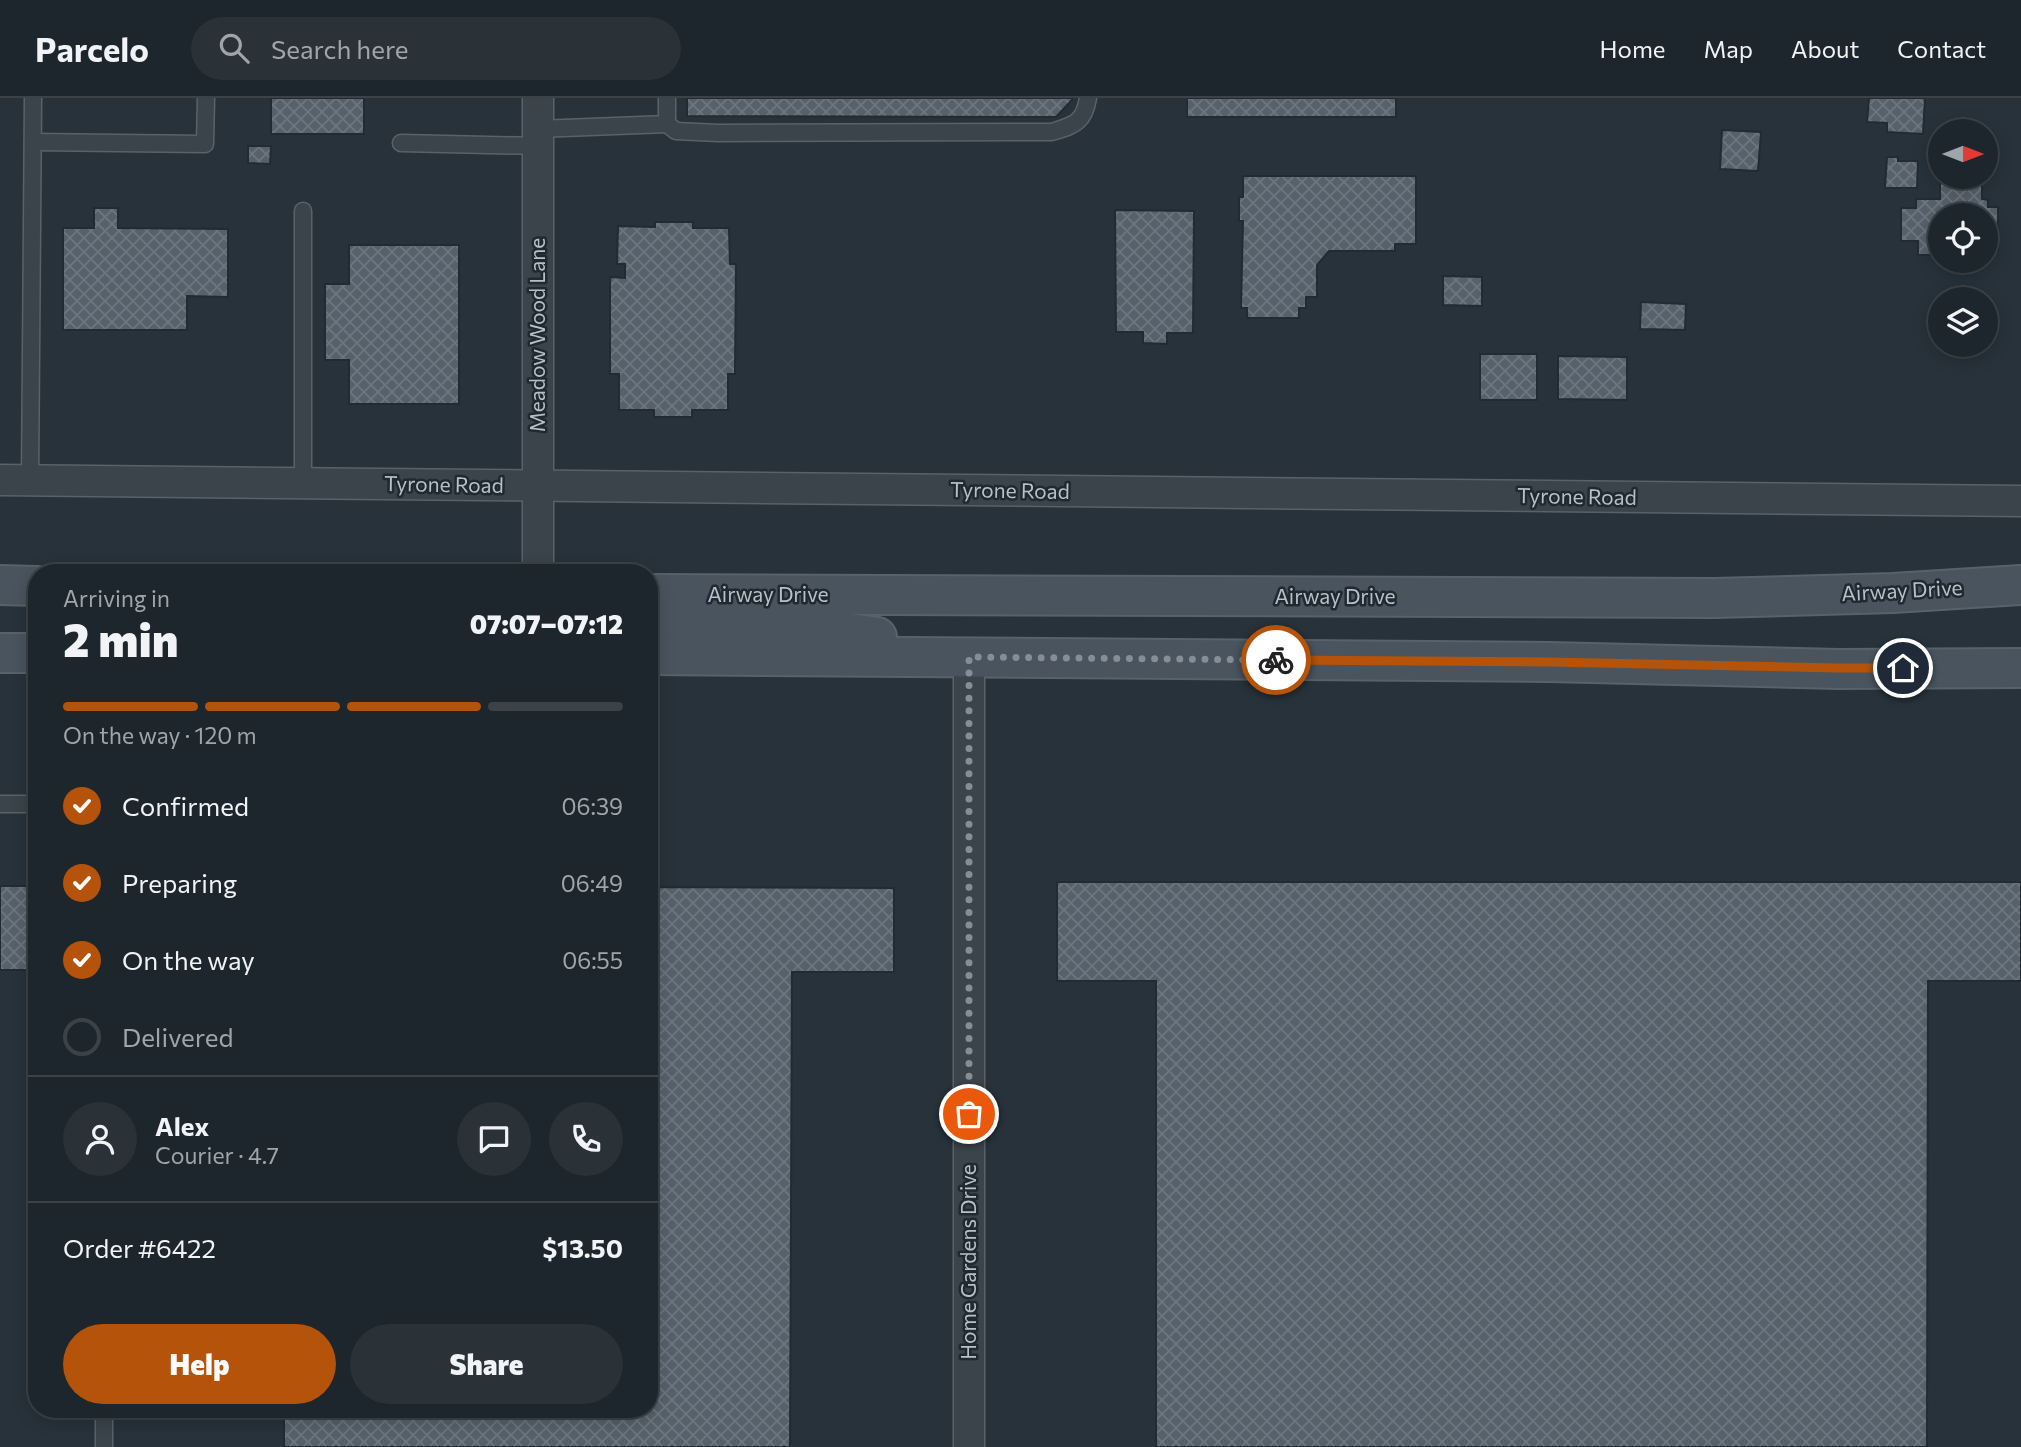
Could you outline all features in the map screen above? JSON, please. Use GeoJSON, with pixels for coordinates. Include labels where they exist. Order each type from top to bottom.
{"type":"FeatureCollection","features":[{"type":"Feature","properties":{"kind":"main road"},"geometry":{"type":"LineString","coordinates":[[0,586],[28,586]]}},
{"type":"Feature","properties":{"kind":"main road","name":"Airway Drive"},"geometry":{"type":"LineString","coordinates":[[658,594],[1678,598],[1893,593],[2021,586]]}},
{"type":"Feature","properties":{"kind":"main road"},"geometry":{"type":"LineString","coordinates":[[658,623],[781,626],[841,631],[906,642],[969,657]]}},
{"type":"Feature","properties":{"kind":"main road"},"geometry":{"type":"LineString","coordinates":[[0,653],[28,653]]}},
{"type":"Feature","properties":{"kind":"main road"},"geometry":{"type":"LineString","coordinates":[[658,656],[2021,668]]}},
{"type":"Feature","properties":{"kind":"street","name":"Meadow Wood Lane"},"geometry":{"type":"LineString","coordinates":[[538,98],[538,564]]}},
{"type":"Feature","properties":{"kind":"street","name":"Tyrone Road"},"geometry":{"type":"LineString","coordinates":[[0,480],[2021,501]]}},
{"type":"Feature","properties":{"kind":"street","name":"Home Gardens Drive"},"geometry":{"type":"LineString","coordinates":[[969,657],[969,1447]]}},
{"type":"Feature","properties":{"kind":"lane"},"geometry":{"type":"LineString","coordinates":[[30,480],[33,98]]}},
{"type":"Feature","properties":{"kind":"lane"},"geometry":{"type":"LineString","coordinates":[[33,142],[205,145],[206,98]]}},
{"type":"Feature","properties":{"kind":"lane"},"geometry":{"type":"LineString","coordinates":[[667,98],[667,124]]}},
{"type":"Feature","properties":{"kind":"lane"},"geometry":{"type":"LineString","coordinates":[[401,143],[538,137],[667,124],[676,131],[718,133],[1052,132],[1075,124],[1086,110],[1088,98]]}},
{"type":"Feature","properties":{"kind":"lane"},"geometry":{"type":"LineString","coordinates":[[303,211],[303,484]]}},
{"type":"Feature","properties":{"kind":"lane"},"geometry":{"type":"LineString","coordinates":[[0,804],[28,804]]}},
{"type":"Feature","properties":{"kind":"lane"},"geometry":{"type":"LineString","coordinates":[[104,1418],[104,1447]]}},
{"type":"Feature","properties":{"kind":"building"},"geometry":{"type":"Polygon","coordinates":[[[271,98],[364,98],[364,134],[271,134],[271,98]]]}},
{"type":"Feature","properties":{"kind":"building"},"geometry":{"type":"Polygon","coordinates":[[[687,98],[1072,100],[1056,117],[687,116],[687,98]]]}},
{"type":"Feature","properties":{"kind":"building"},"geometry":{"type":"Polygon","coordinates":[[[1187,98],[1396,98],[1396,117],[1187,117],[1187,98]]]}},
{"type":"Feature","properties":{"kind":"building"},"geometry":{"type":"Polygon","coordinates":[[[1869,98],[1925,98],[1923,134],[1887,132],[1887,123],[1867,122],[1869,98]]]}},
{"type":"Feature","properties":{"kind":"building"},"geometry":{"type":"Polygon","coordinates":[[[1722,130],[1761,132],[1758,171],[1720,169],[1722,130]]]}},
{"type":"Feature","properties":{"kind":"building"},"geometry":{"type":"Polygon","coordinates":[[[248,146],[271,146],[270,164],[248,163],[248,146]]]}},
{"type":"Feature","properties":{"kind":"building"},"geometry":{"type":"Polygon","coordinates":[[[1887,157],[1898,157],[1898,161],[1918,161],[1917,188],[1885,188],[1887,157]]]}},
{"type":"Feature","properties":{"kind":"building"},"geometry":{"type":"Polygon","coordinates":[[[1243,176],[1416,176],[1416,244],[1395,244],[1395,251],[1329,251],[1317,265],[1317,297],[1306,297],[1306,308],[1299,308],[1299,318],[1247,318],[1247,308],[1241,308],[1243,221],[1239,221],[1239,197],[1243,197],[1243,176]]]}},
{"type":"Feature","properties":{"kind":"building"},"geometry":{"type":"Polygon","coordinates":[[[1940,189],[1982,189],[1982,199],[1988,200],[1988,203],[1928,203],[1928,255],[1918,255],[1918,241],[1901,241],[1901,208],[1916,208],[1916,199],[1940,199],[1940,189]]]}},
{"type":"Feature","properties":{"kind":"building"},"geometry":{"type":"Polygon","coordinates":[[[94,208],[118,208],[118,228],[228,229],[228,297],[187,296],[187,330],[63,330],[63,228],[94,228],[94,208]]]}},
{"type":"Feature","properties":{"kind":"building"},"geometry":{"type":"Polygon","coordinates":[[[1115,210],[1194,211],[1193,333],[1167,333],[1167,344],[1143,343],[1143,332],[1116,332],[1115,210]]]}},
{"type":"Feature","properties":{"kind":"building"},"geometry":{"type":"Polygon","coordinates":[[[655,222],[693,222],[693,228],[729,228],[730,264],[736,264],[735,374],[728,374],[728,410],[692,410],[692,417],[654,417],[654,410],[619,410],[619,374],[610,374],[610,277],[625,278],[625,264],[617,264],[618,226],[655,227],[655,222]]]}},
{"type":"Feature","properties":{"kind":"building"},"geometry":{"type":"Polygon","coordinates":[[[349,245],[459,245],[459,404],[349,404],[349,360],[325,360],[325,284],[349,284],[349,245]]]}},
{"type":"Feature","properties":{"kind":"building"},"geometry":{"type":"Polygon","coordinates":[[[1443,276],[1482,277],[1482,306],[1443,305],[1443,276]]]}},
{"type":"Feature","properties":{"kind":"building"},"geometry":{"type":"Polygon","coordinates":[[[1641,302],[1686,304],[1685,330],[1640,329],[1641,302]]]}},
{"type":"Feature","properties":{"kind":"building"},"geometry":{"type":"Polygon","coordinates":[[[1480,354],[1537,354],[1537,400],[1480,400],[1480,354]]]}},
{"type":"Feature","properties":{"kind":"building"},"geometry":{"type":"Polygon","coordinates":[[[1558,356],[1627,357],[1627,400],[1558,399],[1558,356]]]}},
{"type":"Feature","properties":{"kind":"building"},"geometry":{"type":"Polygon","coordinates":[[[1057,882],[2021,882],[2021,981],[1928,981],[1927,1447],[1156,1447],[1156,981],[1057,981],[1057,882]]]}},
{"type":"Feature","properties":{"kind":"building"},"geometry":{"type":"Polygon","coordinates":[[[0,886],[28,886],[28,970],[0,970],[0,886]]]}},
{"type":"Feature","properties":{"kind":"building"},"geometry":{"type":"Polygon","coordinates":[[[658,887],[894,888],[894,972],[792,972],[790,1447],[284,1447],[284,1418],[658,1418],[658,887]]]}},
{"type":"Feature","properties":{"kind":"way so far"},"geometry":{"type":"LineString","coordinates":[[969,1114],[969,657],[1276,660]]}},
{"type":"Feature","properties":{"kind":"route"},"geometry":{"type":"LineString","coordinates":[[1276,660],[1903,668]]}}]}
